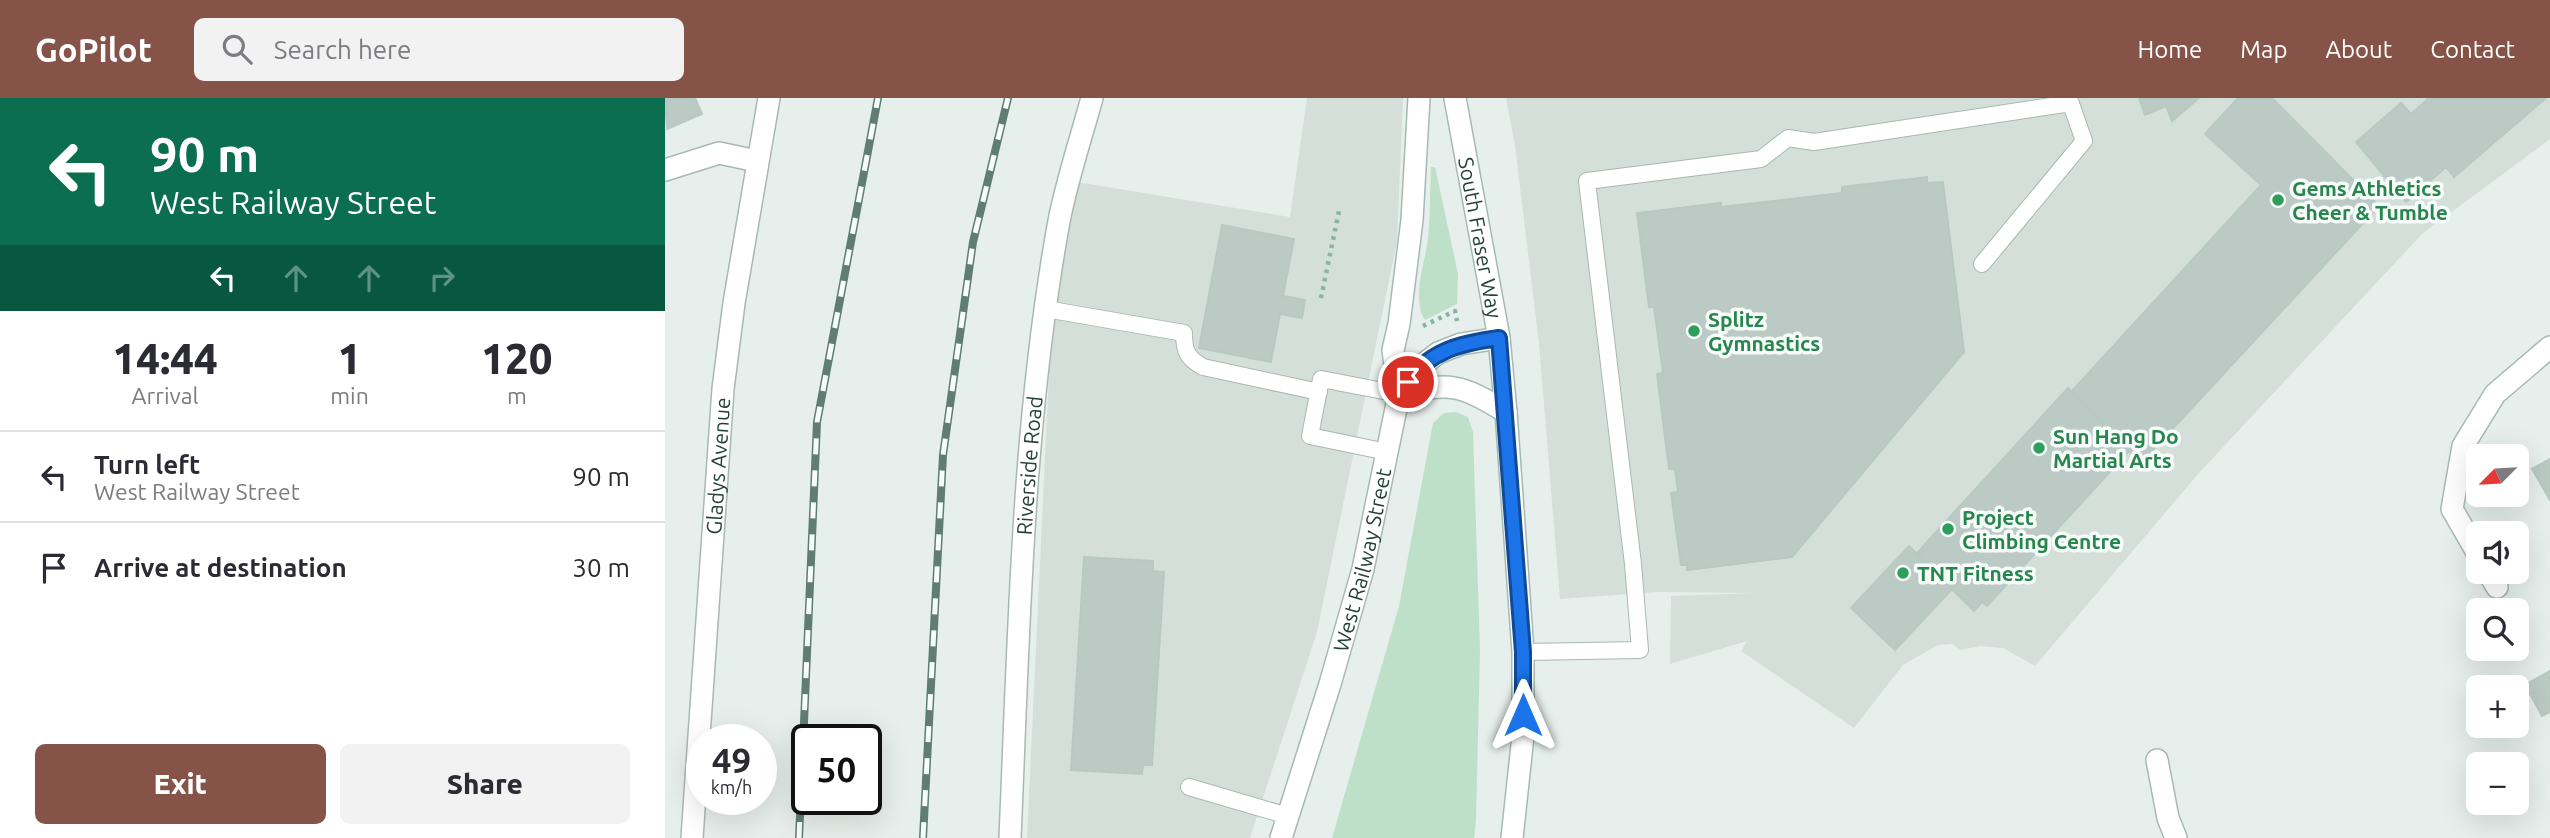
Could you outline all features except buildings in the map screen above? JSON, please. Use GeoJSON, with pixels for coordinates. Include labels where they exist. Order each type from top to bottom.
{"type":"FeatureCollection","features":[{"type":"Feature","properties":{"kind":"street","name":"Gladys Avenue"},"geometry":{"type":"LineString","coordinates":[[692,838],[723,390],[733,303],[769,98]]}},
{"type":"Feature","properties":{"kind":"street","name":"Riverside Road"},"geometry":{"type":"LineString","coordinates":[[1010,838],[1022,573],[1034,391],[1060,218],[1092,98]]}},
{"type":"Feature","properties":{"kind":"street"},"geometry":{"type":"LineString","coordinates":[[1419,98],[1412,220],[1399,324],[1393,350],[1399,394],[1432,387],[1463,388],[1506,412]]}},
{"type":"Feature","properties":{"kind":"street","name":"South Fraser Way"},"geometry":{"type":"LineString","coordinates":[[1455,98],[1499,338],[1506,412],[1523,652],[1523,736],[1513,838]]}},
{"type":"Feature","properties":{"kind":"street"},"geometry":{"type":"LineString","coordinates":[[665,170],[719,153],[757,161]]}},
{"type":"Feature","properties":{"kind":"street","name":"West Railway Street"},"geometry":{"type":"LineString","coordinates":[[1281,838],[1331,684],[1359,582],[1399,394],[1416,370],[1438,353],[1461,344],[1499,338]]}},
{"type":"Feature","properties":{"kind":"street"},"geometry":{"type":"LineString","coordinates":[[2466,533],[2452,509],[2463,446],[2495,394],[2550,347]]}},
{"type":"Feature","properties":{"kind":"street"},"geometry":{"type":"LineString","coordinates":[[2157,760],[2168,818],[2176,838]]}},
{"type":"Feature","properties":{"kind":"lane"},"geometry":{"type":"LineString","coordinates":[[1523,652],[1640,650],[1633,564],[1587,181],[1761,159],[1789,138],[1814,142],[2070,100],[2084,141],[1982,264]]}},
{"type":"Feature","properties":{"kind":"lane"},"geometry":{"type":"LineString","coordinates":[[1046,309],[1184,334],[1184,348],[1190,359],[1203,367],[1320,386],[1399,394]]}},
{"type":"Feature","properties":{"kind":"lane"},"geometry":{"type":"LineString","coordinates":[[1320,386],[1310,436],[1387,452]]}},
{"type":"Feature","properties":{"kind":"lane"},"geometry":{"type":"LineString","coordinates":[[1189,787],[1288,816]]}},
{"type":"Feature","properties":{"kind":"path"},"geometry":{"type":"LineString","coordinates":[[1321,298],[1339,211]]}},
{"type":"Feature","properties":{"kind":"shaded area"},"geometry":{"type":"Polygon","coordinates":[[[1307,98],[1403,98],[1397,241],[1317,632],[1250,838],[1027,838],[1051,331],[1077,182],[1290,217],[1307,98]]]}},
{"type":"Feature","properties":{"kind":"shaded area"},"geometry":{"type":"Polygon","coordinates":[[[1506,98],[2550,98],[2550,139],[2422,234],[2199,473],[2035,666],[2003,648],[1980,646],[1961,650],[1952,644],[1938,645],[1903,665],[1854,728],[1741,651],[1747,641],[1670,664],[1671,596],[1756,593],[1656,592],[1560,599],[1539,343],[1515,146],[1506,98]]]}},
{"type":"Feature","properties":{"kind":"green space"},"geometry":{"type":"Polygon","coordinates":[[[1431,167],[1435,167],[1458,274],[1457,304],[1425,320],[1419,291],[1428,239],[1431,167]]]}},
{"type":"Feature","properties":{"kind":"green space"},"geometry":{"type":"Polygon","coordinates":[[[1456,412],[1468,417],[1473,432],[1480,650],[1474,838],[1332,838],[1399,606],[1433,423],[1444,413],[1456,412]]]}},
{"type":"Feature","properties":{"kind":"railway"},"geometry":{"type":"LineString","coordinates":[[799,838],[817,422],[878,98]]}},
{"type":"Feature","properties":{"kind":"railway"},"geometry":{"type":"LineString","coordinates":[[923,838],[943,455],[973,242],[1008,98]]}},
{"type":"Feature","properties":{"kind":"place","name":"Gems Athletics Cheer & Tumble"},"geometry":{"type":"Point","coordinates":[2278,200]}},
{"type":"Feature","properties":{"kind":"place","name":"Splitz Gymnastics"},"geometry":{"type":"Point","coordinates":[1694,331]}},
{"type":"Feature","properties":{"kind":"place","name":"Sun Hang Do Martial Arts"},"geometry":{"type":"Point","coordinates":[2039,448]}},
{"type":"Feature","properties":{"kind":"place","name":"Project Climbing Centre"},"geometry":{"type":"Point","coordinates":[1948,529]}},
{"type":"Feature","properties":{"kind":"place","name":"TNT Fitness"},"geometry":{"type":"Point","coordinates":[1903,573]}},
{"type":"Feature","properties":{"kind":"route"},"geometry":{"type":"LineString","coordinates":[[1408,382],[1416,370],[1438,353],[1461,344],[1499,338],[1523,652],[1523,715]]}}]}
